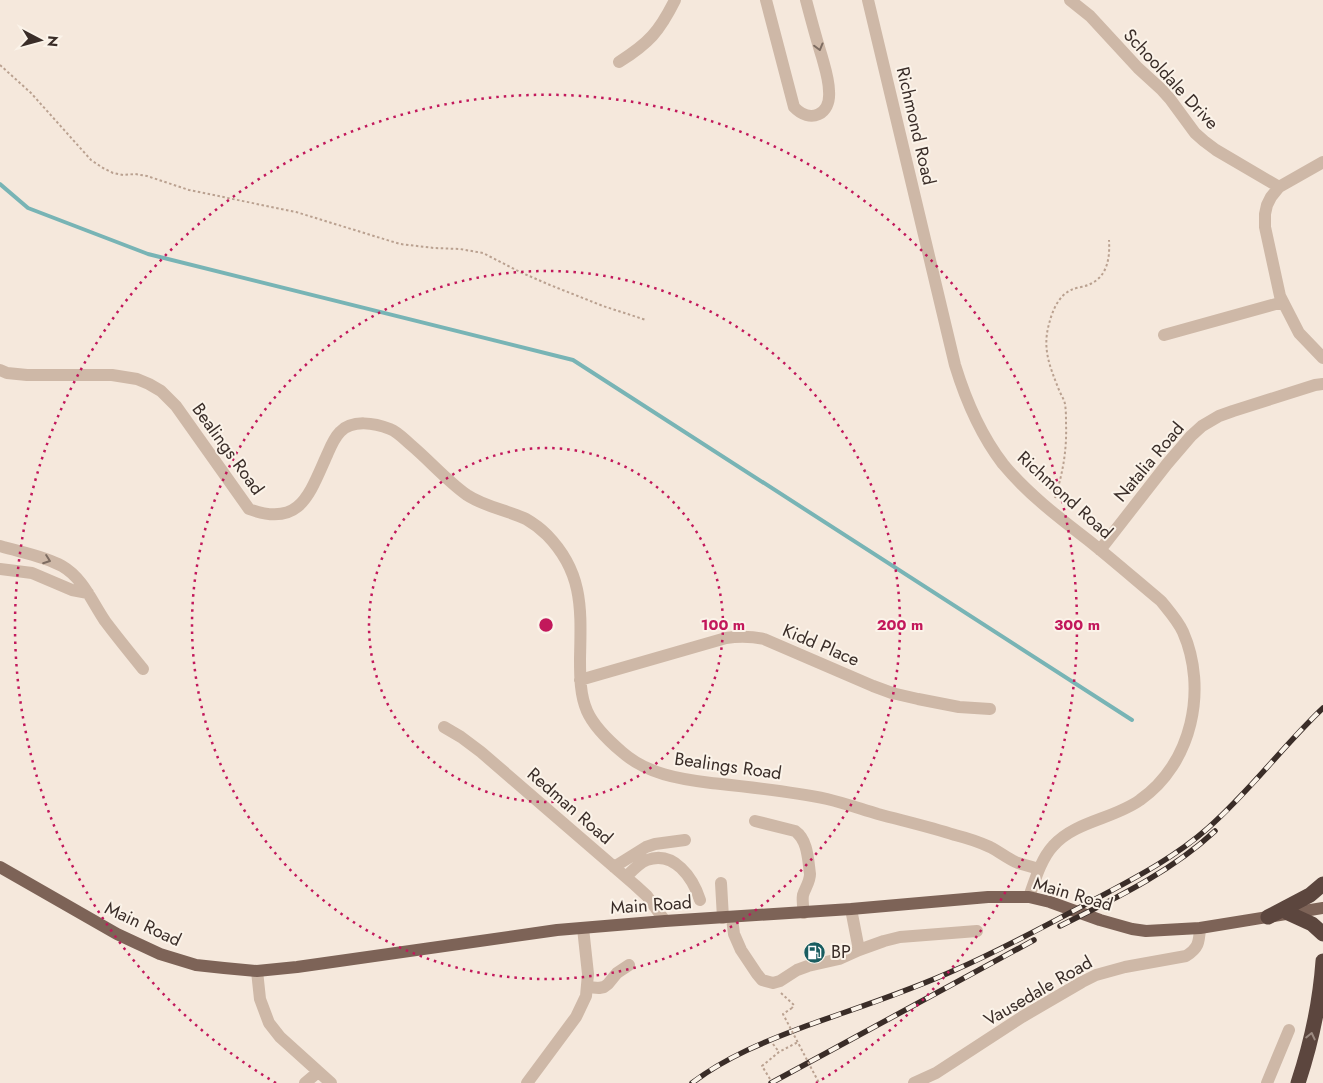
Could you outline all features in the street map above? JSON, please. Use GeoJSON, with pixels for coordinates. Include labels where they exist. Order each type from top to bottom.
{"type":"FeatureCollection","features":[{"type":"Feature","properties":{"kind":"highway"},"geometry":{"type":"LineString","coordinates":[[1268,917],[1310,895],[1323,884]]}},
{"type":"Feature","properties":{"kind":"highway"},"geometry":{"type":"LineString","coordinates":[[1288,914],[1312,924],[1323,934]]}},
{"type":"Feature","properties":{"kind":"highway"},"geometry":{"type":"LineString","coordinates":[[1298,1083],[1316,1014],[1323,962]]}},
{"type":"Feature","properties":{"kind":"main road","name":"Main Road"},"geometry":{"type":"LineString","coordinates":[[1,866],[117,934],[160,954],[196,965],[257,970],[583,928],[804,913],[988,897],[1029,897],[1055,903],[1100,920],[1146,931],[1200,928],[1323,908]]}},
{"type":"Feature","properties":{"kind":"street"},"geometry":{"type":"LineString","coordinates":[[619,62],[648,42],[658,30],[675,0]]}},
{"type":"Feature","properties":{"kind":"street"},"geometry":{"type":"LineString","coordinates":[[766,0],[794,106],[806,115],[814,116],[826,108],[829,91],[806,0]]}},
{"type":"Feature","properties":{"kind":"street","name":"Richmond Road"},"geometry":{"type":"LineString","coordinates":[[868,0],[953,357],[964,395],[975,420],[1003,464],[1020,482],[1051,511],[1161,601],[1183,631],[1193,665],[1195,685],[1192,716],[1186,740],[1175,763],[1161,782],[1141,800],[1068,833],[1052,846],[1039,869],[1029,897]]}},
{"type":"Feature","properties":{"kind":"street","name":"Schooldale Drive"},"geometry":{"type":"LineString","coordinates":[[1070,0],[1090,16],[1138,68],[1161,89],[1195,133],[1216,150],[1280,188]]}},
{"type":"Feature","properties":{"kind":"street"},"geometry":{"type":"LineString","coordinates":[[1323,162],[1280,188],[1271,197],[1265,214],[1280,296],[1299,333],[1323,358]]}},
{"type":"Feature","properties":{"kind":"street"},"geometry":{"type":"LineString","coordinates":[[1164,335],[1283,302]]}},
{"type":"Feature","properties":{"kind":"street","name":"Bealings Road"},"geometry":{"type":"LineString","coordinates":[[0,370],[7,373],[27,375],[112,376],[137,379],[149,384],[160,391],[176,406],[248,509],[271,515],[285,514],[294,510],[304,500],[332,443],[341,431],[353,425],[365,423],[393,430],[468,496],[486,505],[528,520],[546,534],[562,552],[572,571],[578,592],[581,616],[580,680],[586,709],[592,720],[623,754],[650,770],[666,776],[785,792],[829,800],[954,834],[980,843],[1017,862],[1039,869]]}},
{"type":"Feature","properties":{"kind":"street","name":"Natalia Road"},"geometry":{"type":"LineString","coordinates":[[1100,550],[1167,464],[1202,426],[1233,410],[1323,384]]}},
{"type":"Feature","properties":{"kind":"street"},"geometry":{"type":"LineString","coordinates":[[0,546],[44,559],[72,573],[88,593],[104,620],[143,669]]}},
{"type":"Feature","properties":{"kind":"street"},"geometry":{"type":"LineString","coordinates":[[0,569],[32,573],[72,590],[88,593]]}},
{"type":"Feature","properties":{"kind":"street","name":"Kidd Place"},"geometry":{"type":"LineString","coordinates":[[580,680],[726,638],[750,636],[764,639],[892,693],[959,707],[990,709]]}},
{"type":"Feature","properties":{"kind":"street","name":"Redman Road"},"geometry":{"type":"LineString","coordinates":[[444,728],[461,737],[481,752],[626,877],[647,896],[665,921]]}},
{"type":"Feature","properties":{"kind":"street"},"geometry":{"type":"LineString","coordinates":[[756,821],[795,831],[804,840],[810,874],[810,880],[803,895],[804,913]]}},
{"type":"Feature","properties":{"kind":"street"},"geometry":{"type":"LineString","coordinates":[[614,867],[646,847],[685,840]]}},
{"type":"Feature","properties":{"kind":"street"},"geometry":{"type":"LineString","coordinates":[[626,877],[646,860],[664,858],[684,870],[691,879],[700,900]]}},
{"type":"Feature","properties":{"kind":"street"},"geometry":{"type":"LineString","coordinates":[[721,883],[728,918],[741,950],[762,980],[771,982],[808,966],[839,959],[859,950],[900,937],[976,931]]}},
{"type":"Feature","properties":{"kind":"street"},"geometry":{"type":"LineString","coordinates":[[851,909],[859,950]]}},
{"type":"Feature","properties":{"kind":"street"},"geometry":{"type":"LineString","coordinates":[[534,1080],[576,1017],[586,996],[587,962],[583,928]]}},
{"type":"Feature","properties":{"kind":"street","name":"Vausedale Road"},"geometry":{"type":"LineString","coordinates":[[914,1083],[936,1073],[1082,982],[1125,967],[1186,956],[1193,952],[1200,940],[1200,928]]}},
{"type":"Feature","properties":{"kind":"street"},"geometry":{"type":"LineString","coordinates":[[587,987],[604,987],[617,973],[629,965]]}},
{"type":"Feature","properties":{"kind":"street"},"geometry":{"type":"LineString","coordinates":[[257,970],[260,998],[269,1023],[280,1037],[331,1083]]}},
{"type":"Feature","properties":{"kind":"street"},"geometry":{"type":"LineString","coordinates":[[1267,1083],[1289,1030]]}},
{"type":"Feature","properties":{"kind":"street"},"geometry":{"type":"LineString","coordinates":[[305,1083],[318,1072]]}},
{"type":"Feature","properties":{"kind":"path"},"geometry":{"type":"LineString","coordinates":[[0,65],[31,93],[91,160],[113,173],[147,176],[189,190],[296,212],[400,244],[483,253],[550,285],[603,306],[646,320]]}},
{"type":"Feature","properties":{"kind":"path"},"geometry":{"type":"LineString","coordinates":[[1051,511],[1063,470],[1066,417],[1065,405],[1046,356],[1048,326],[1052,312],[1070,290],[1093,283],[1106,269],[1109,259],[1109,240]]}},
{"type":"Feature","properties":{"kind":"path"},"geometry":{"type":"LineString","coordinates":[[771,982],[794,1005],[782,1014],[820,1083]]}},
{"type":"Feature","properties":{"kind":"path"},"geometry":{"type":"LineString","coordinates":[[770,1079],[762,1066],[779,1052],[798,1042]]}},
{"type":"Feature","properties":{"kind":"path"},"geometry":{"type":"LineString","coordinates":[[773,1044],[779,1052]]}},
{"type":"Feature","properties":{"kind":"waterway"},"geometry":{"type":"LineString","coordinates":[[0,184],[28,208],[148,254],[573,360],[1132,720]]}},
{"type":"Feature","properties":{"kind":"railway"},"geometry":{"type":"LineString","coordinates":[[692,1083],[732,1057],[806,1026],[937,978],[1006,946],[1121,886],[1181,850],[1208,828],[1323,708]]}},
{"type":"Feature","properties":{"kind":"railway"},"geometry":{"type":"LineString","coordinates":[[1060,926],[1161,872],[1198,846],[1215,831]]}},
{"type":"Feature","properties":{"kind":"railway"},"geometry":{"type":"LineString","coordinates":[[771,1083],[1034,940]]}},
{"type":"Feature","properties":{"kind":"place","name":"BP"},"geometry":{"type":"Point","coordinates":[815,952]}}]}
